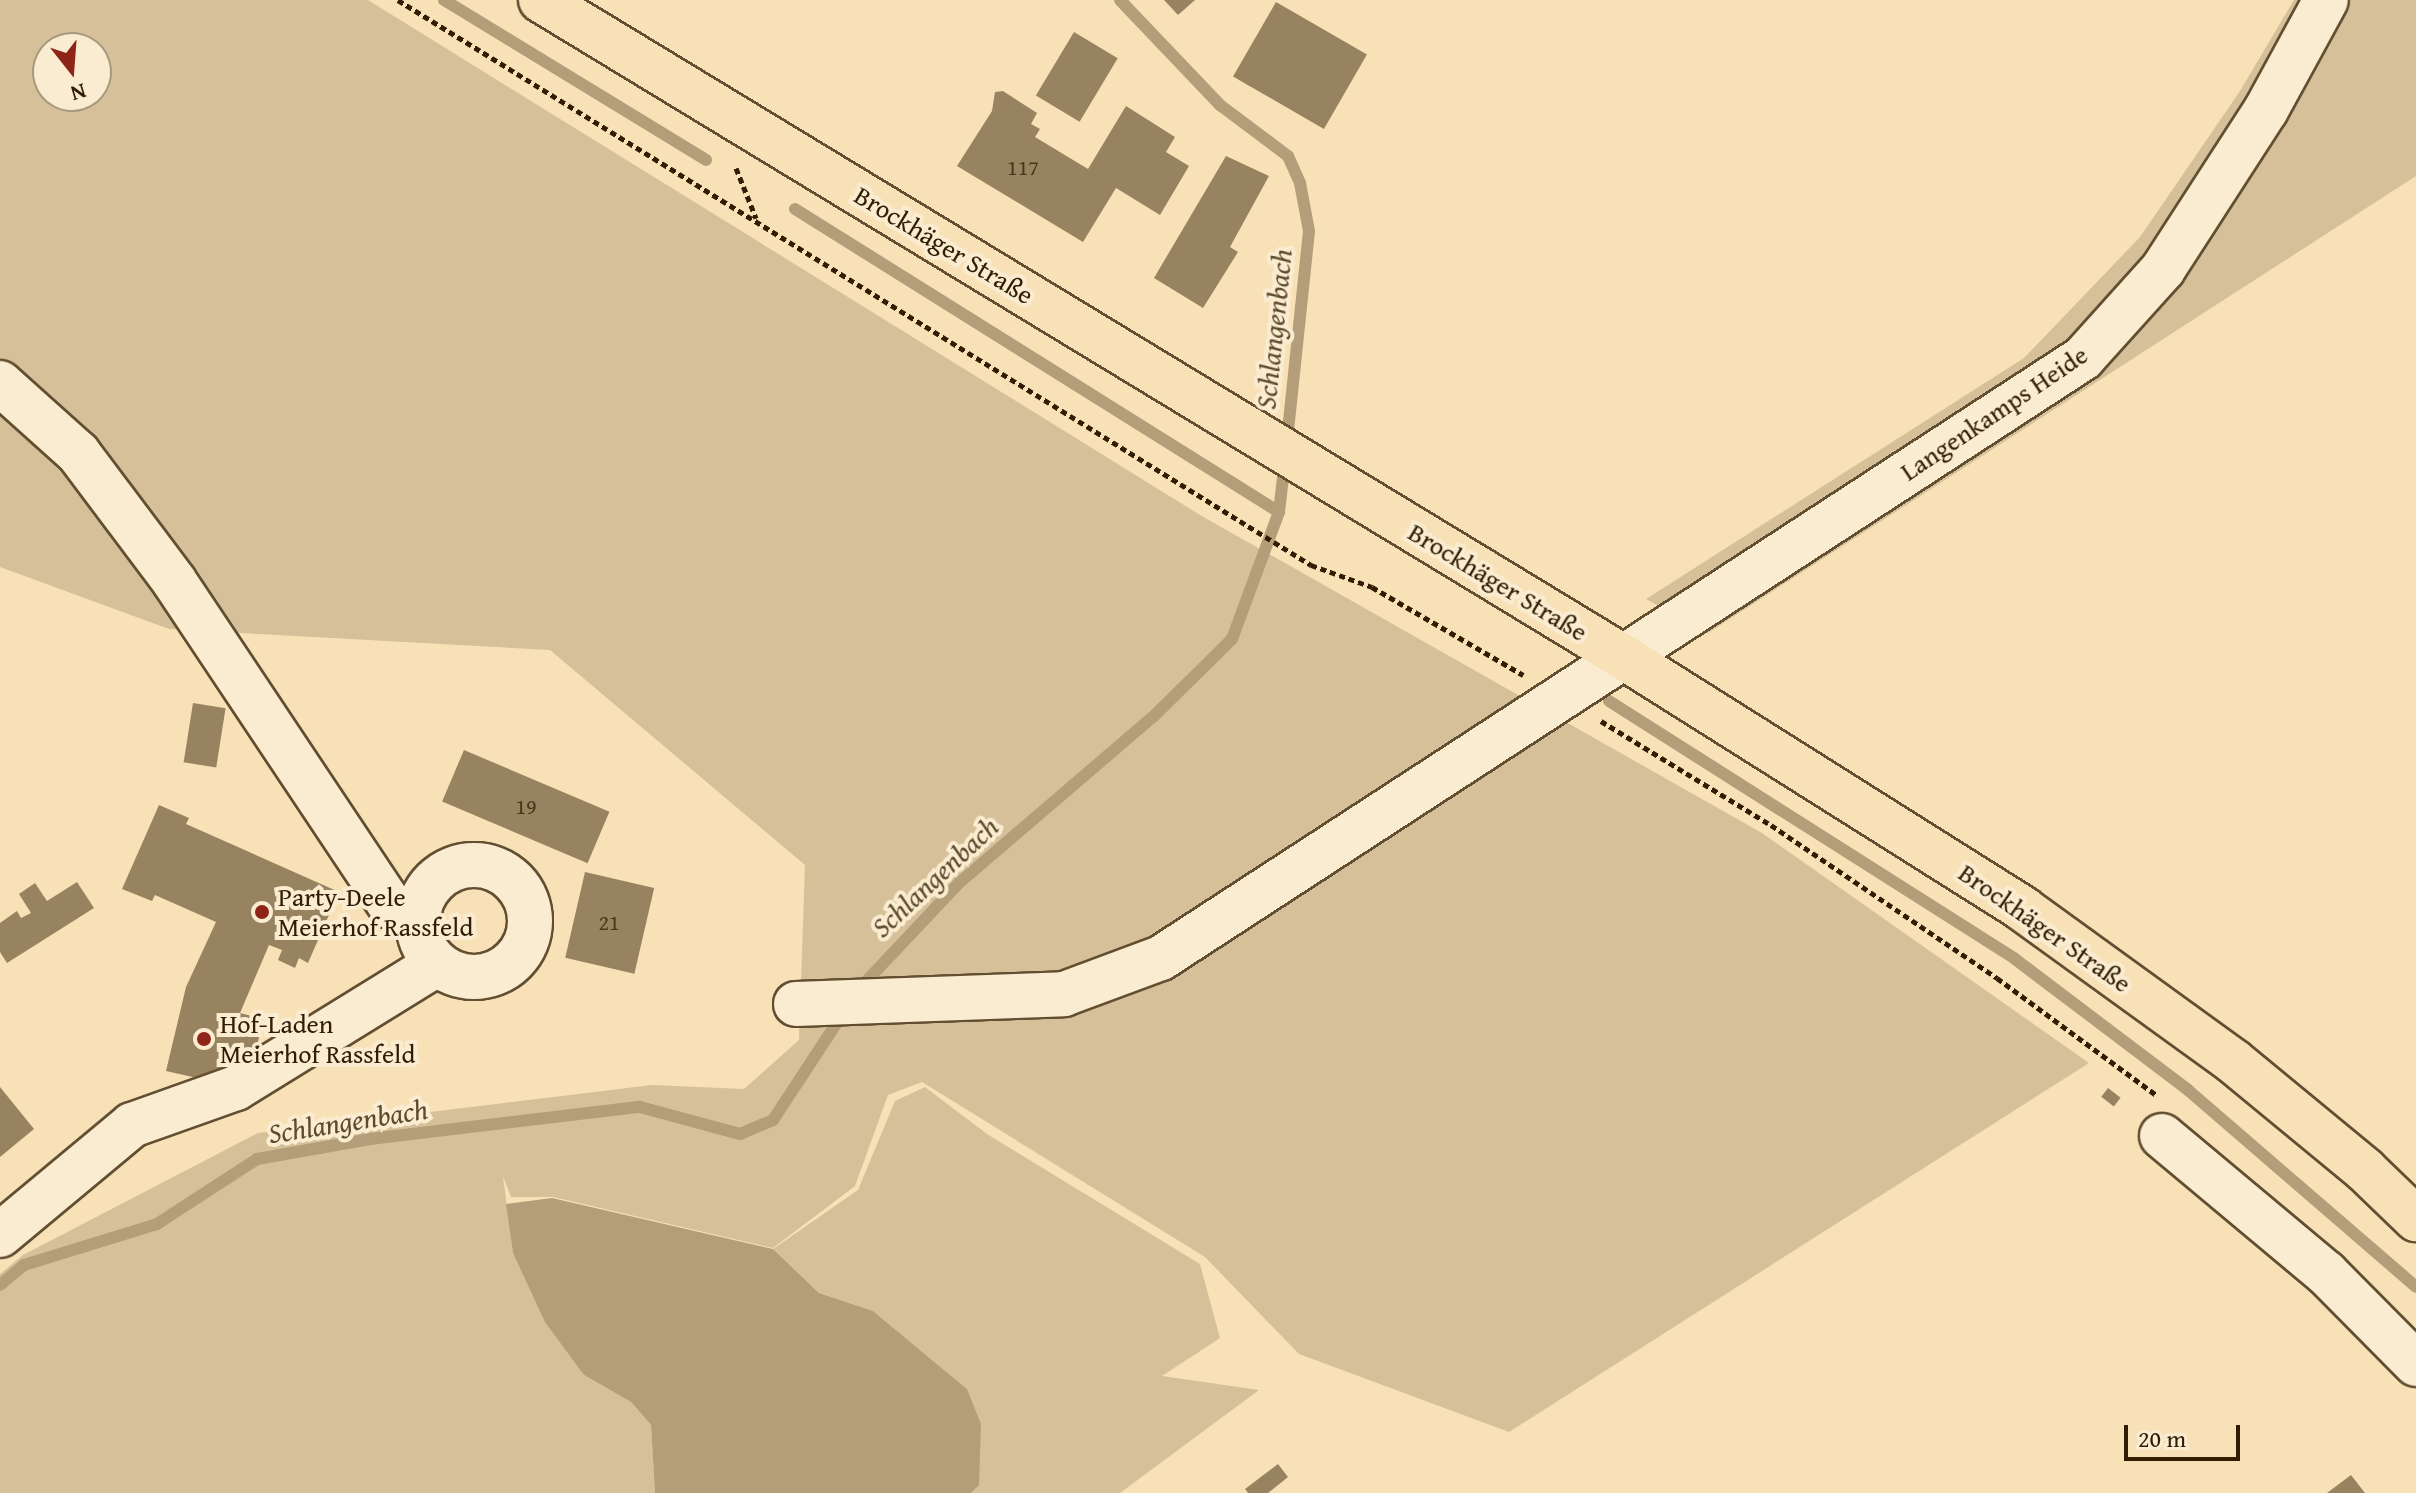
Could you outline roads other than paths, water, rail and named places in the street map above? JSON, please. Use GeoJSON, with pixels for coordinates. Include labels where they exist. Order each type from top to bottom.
{"type":"FeatureCollection","features":[{"type":"Feature","properties":{"kind":"main road","name":"Brockhäger Straße"},"geometry":{"type":"LineString","coordinates":[[541,0],[1625,658],[2023,909],[2233,1061],[2365,1170],[2416,1219]]}},
{"type":"Feature","properties":{"kind":"street","name":"Langenkamps Heide"},"geometry":{"type":"LineString","coordinates":[[796,1004],[918,1003],[1064,994],[1161,958],[2083,358],[2163,269],[2266,110],[2326,0]]}},
{"type":"Feature","properties":{"kind":"street"},"geometry":{"type":"LineString","coordinates":[[0,383],[78,453],[174,581],[391,906],[417,916]]}},
{"type":"Feature","properties":{"kind":"street"},"geometry":{"type":"LineString","coordinates":[[493,866],[523,889],[532,926],[516,960],[492,975],[463,977],[437,964],[422,942],[417,916],[426,891],[455,867],[493,866]]}},
{"type":"Feature","properties":{"kind":"street"},"geometry":{"type":"LineString","coordinates":[[0,1235],[132,1125],[236,1088],[437,964]]}},
{"type":"Feature","properties":{"kind":"street"},"geometry":{"type":"LineString","coordinates":[[2161,1117],[2326,1273],[2416,1364]]}},
{"type":"Feature","properties":{"kind":"waterway"},"geometry":{"type":"LineString","coordinates":[[444,0],[706,160]]}},
{"type":"Feature","properties":{"kind":"waterway"},"geometry":{"type":"LineString","coordinates":[[1120,0],[1220,105],[1288,156],[1300,183],[1309,231],[1287,442]]}},
{"type":"Feature","properties":{"kind":"waterway"},"geometry":{"type":"LineString","coordinates":[[795,209],[1279,512]]}},
{"type":"Feature","properties":{"kind":"waterway","name":"Schlangenbach"},"geometry":{"type":"LineString","coordinates":[[858,990],[959,883],[1153,717],[1232,639],[1279,512],[1285,460]]}},
{"type":"Feature","properties":{"kind":"waterway"},"geometry":{"type":"LineString","coordinates":[[1609,701],[2015,959],[2188,1090],[2416,1287]]}},
{"type":"Feature","properties":{"kind":"waterway","name":"Schlangenbach"},"geometry":{"type":"LineString","coordinates":[[0,1285],[24,1265],[157,1224],[257,1159],[370,1139],[640,1107],[740,1134],[773,1120],[844,1012]]}},
{"type":"Feature","properties":{"kind":"place","name":"Party-Deele Meierhof Rassfeld"},"geometry":{"type":"Point","coordinates":[262,912]}},
{"type":"Feature","properties":{"kind":"place","name":"Hof-Laden Meierhof Rassfeld"},"geometry":{"type":"Point","coordinates":[204,1039]}}]}
